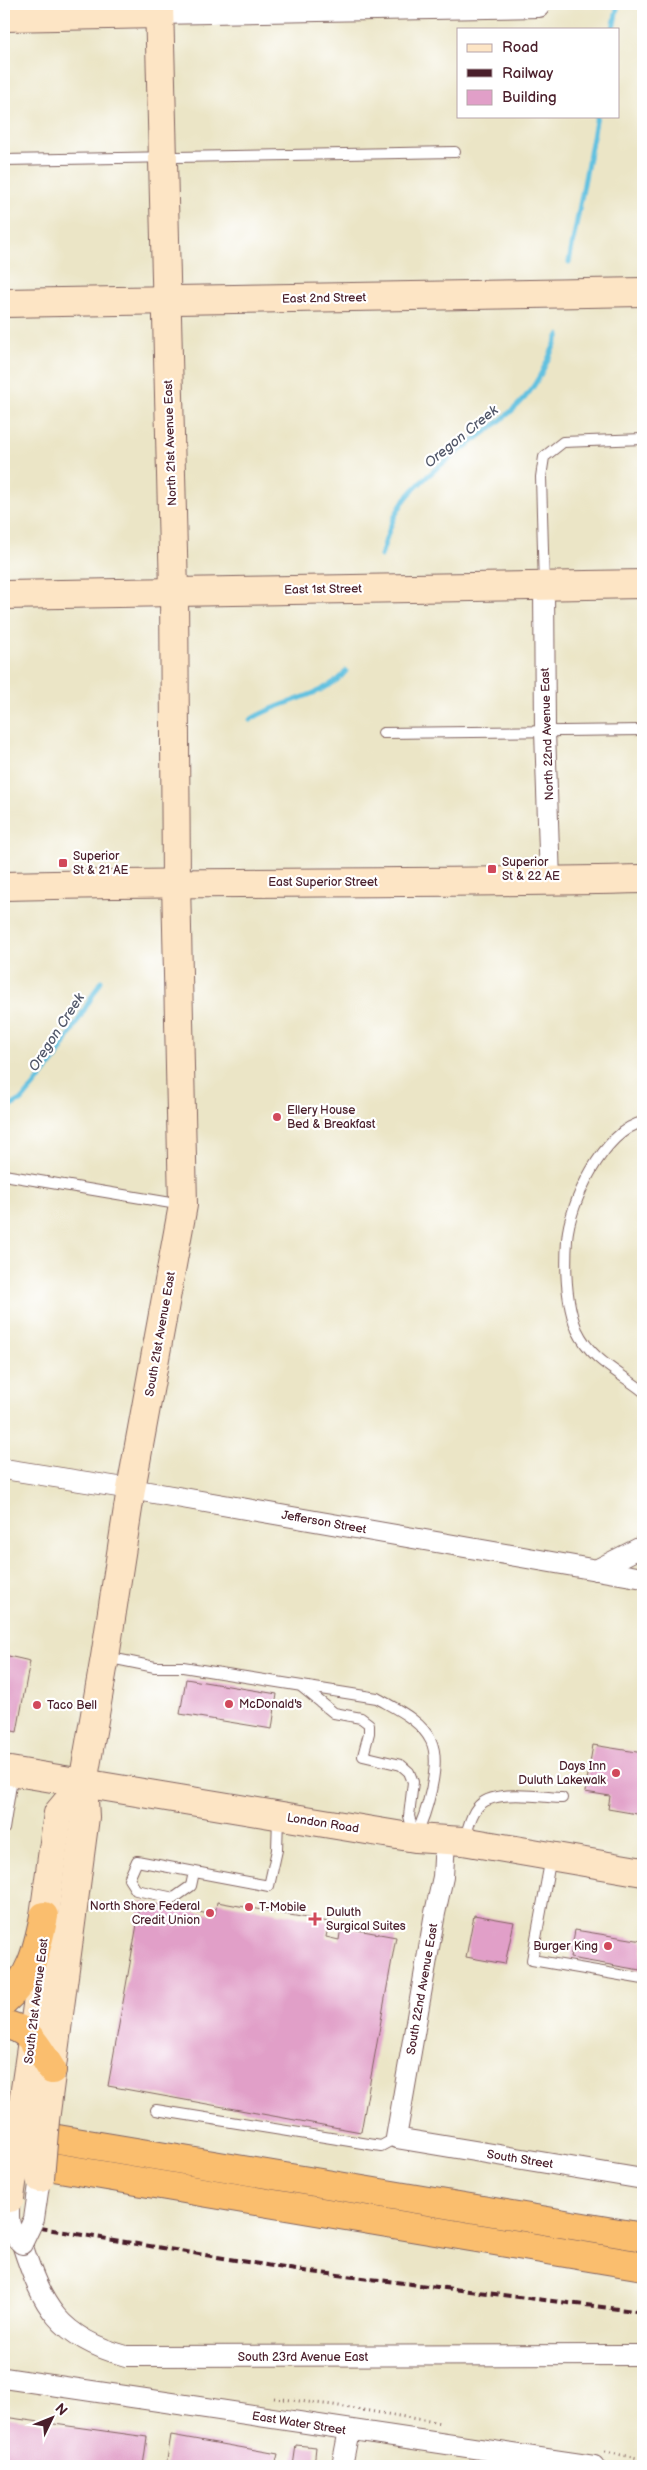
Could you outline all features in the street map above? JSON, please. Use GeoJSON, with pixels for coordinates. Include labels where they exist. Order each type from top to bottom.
{"type":"FeatureCollection","features":[{"type":"Feature","properties":{"kind":"highway"},"geometry":{"type":"LineString","coordinates":[[4,2001],[29,1971],[38,1945],[44,1916]]}},
{"type":"Feature","properties":{"kind":"highway"},"geometry":{"type":"LineString","coordinates":[[4,2026],[20,2028],[32,2038],[52,2070]]}},
{"type":"Feature","properties":{"kind":"highway"},"geometry":{"type":"LineString","coordinates":[[24,2122],[643,2237]]}},
{"type":"Feature","properties":{"kind":"highway"},"geometry":{"type":"LineString","coordinates":[[4,2158],[643,2266]]}},
{"type":"Feature","properties":{"kind":"highway"},"geometry":{"type":"LineString","coordinates":[[7,2198],[26,2190],[40,2178]]}},
{"type":"Feature","properties":{"kind":"main road"},"geometry":{"type":"LineString","coordinates":[[4,18],[159,9]]}},
{"type":"Feature","properties":{"kind":"main road","name":"North 21st Avenue East"},"geometry":{"type":"LineString","coordinates":[[159,9],[174,591],[176,882]]}},
{"type":"Feature","properties":{"kind":"main road","name":"East 2nd Street"},"geometry":{"type":"LineString","coordinates":[[4,303],[643,292]]}},
{"type":"Feature","properties":{"kind":"main road","name":"East 1st Street"},"geometry":{"type":"LineString","coordinates":[[4,595],[643,584]]}},
{"type":"Feature","properties":{"kind":"main road","name":"East Superior Street"},"geometry":{"type":"LineString","coordinates":[[4,886],[176,882],[643,879]]}},
{"type":"Feature","properties":{"kind":"main road","name":"South 21st Avenue East"},"geometry":{"type":"LineString","coordinates":[[40,2178],[24,2122],[52,2070],[85,1817],[83,1783],[131,1489],[184,1205],[176,882]]}},
{"type":"Feature","properties":{"kind":"main road","name":"London Road"},"geometry":{"type":"LineString","coordinates":[[8,1771],[415,1838],[454,1841],[643,1872]]}},
{"type":"Feature","properties":{"kind":"main road","name":"South 21st Avenue East"},"geometry":{"type":"LineString","coordinates":[[7,2198],[24,2122],[32,2038],[44,1957],[44,1916],[58,1813],[83,1783]]}},
{"type":"Feature","properties":{"kind":"street"},"geometry":{"type":"LineString","coordinates":[[159,9],[539,5]]}},
{"type":"Feature","properties":{"kind":"street","name":"North 22nd Avenue East"},"geometry":{"type":"LineString","coordinates":[[544,586],[545,730],[551,848],[550,881]]}},
{"type":"Feature","properties":{"kind":"street","name":"Jefferson Street"},"geometry":{"type":"LineString","coordinates":[[4,1469],[131,1489],[643,1578]]}},
{"type":"Feature","properties":{"kind":"street"},"geometry":{"type":"LineString","coordinates":[[596,1570],[643,1546]]}},
{"type":"Feature","properties":{"kind":"street","name":"South 22nd Avenue East"},"geometry":{"type":"LineString","coordinates":[[396,2138],[435,1913],[454,1841]]}},
{"type":"Feature","properties":{"kind":"street","name":"South Street"},"geometry":{"type":"LineString","coordinates":[[396,2138],[643,2179]]}},
{"type":"Feature","properties":{"kind":"street"},"geometry":{"type":"LineString","coordinates":[[22,2244],[34,2218],[40,2178]]}},
{"type":"Feature","properties":{"kind":"street","name":"South 23rd Avenue East"},"geometry":{"type":"LineString","coordinates":[[7,2198],[9,2225],[14,2238],[22,2244],[36,2286],[50,2309],[64,2325],[82,2340],[104,2350],[126,2356],[643,2355]]}},
{"type":"Feature","properties":{"kind":"street","name":"East Water Street"},"geometry":{"type":"LineString","coordinates":[[4,2378],[594,2466]]}},
{"type":"Feature","properties":{"kind":"street"},"geometry":{"type":"LineString","coordinates":[[342,2466],[349,2430]]}},
{"type":"Feature","properties":{"kind":"lane"},"geometry":{"type":"LineString","coordinates":[[4,160],[455,152]]}},
{"type":"Feature","properties":{"kind":"lane"},"geometry":{"type":"LineString","coordinates":[[544,586],[541,477],[544,457],[563,442],[643,439]]}},
{"type":"Feature","properties":{"kind":"lane"},"geometry":{"type":"LineString","coordinates":[[383,734],[545,730],[643,730]]}},
{"type":"Feature","properties":{"kind":"lane"},"geometry":{"type":"LineString","coordinates":[[643,1122],[622,1131],[595,1164],[571,1220],[566,1239],[566,1271],[570,1304],[578,1332],[595,1355],[609,1369],[643,1391]]}},
{"type":"Feature","properties":{"kind":"lane"},"geometry":{"type":"LineString","coordinates":[[4,1175],[184,1205]]}},
{"type":"Feature","properties":{"kind":"lane"},"geometry":{"type":"LineString","coordinates":[[105,1657],[155,1666],[183,1667],[377,1698],[404,1714],[420,1727],[431,1741],[435,1760],[431,1785],[424,1818],[415,1838]]}},
{"type":"Feature","properties":{"kind":"lane"},"geometry":{"type":"LineString","coordinates":[[301,1687],[334,1713],[361,1718],[368,1724],[369,1733],[363,1756],[400,1765],[409,1772],[413,1782],[409,1816],[415,1838]]}},
{"type":"Feature","properties":{"kind":"lane"},"geometry":{"type":"LineString","coordinates":[[4,1829],[8,1771]]}},
{"type":"Feature","properties":{"kind":"lane"},"geometry":{"type":"LineString","coordinates":[[454,1841],[477,1808],[487,1799],[522,1795],[562,1798]]}},
{"type":"Feature","properties":{"kind":"lane"},"geometry":{"type":"LineString","coordinates":[[194,1872],[191,1886],[174,1898],[136,1890],[129,1879],[137,1861],[269,1886],[277,1850],[278,1816]]}},
{"type":"Feature","properties":{"kind":"lane"},"geometry":{"type":"LineString","coordinates":[[551,1856],[532,1960],[643,1979]]}},
{"type":"Feature","properties":{"kind":"lane"},"geometry":{"type":"LineString","coordinates":[[156,2110],[381,2146],[396,2138]]}},
{"type":"Feature","properties":{"kind":"building"},"geometry":{"type":"Polygon","coordinates":[[[4,1655],[30,1661],[17,1732],[4,1729],[4,1655]]]}},
{"type":"Feature","properties":{"kind":"building","name":"McDonald's"},"geometry":{"type":"Polygon","coordinates":[[[186,1679],[277,1694],[272,1729],[180,1714],[186,1679]]]}},
{"type":"Feature","properties":{"kind":"building","name":"Days Inn Duluth Lakewalk"},"geometry":{"type":"Polygon","coordinates":[[[593,1745],[643,1753],[643,1815],[608,1809],[610,1796],[585,1792],[593,1745]]]}},
{"type":"Feature","properties":{"kind":"building"},"geometry":{"type":"Polygon","coordinates":[[[141,1902],[215,1915],[217,1902],[329,1922],[326,1937],[339,1940],[341,1927],[396,1937],[361,2132],[108,2086],[141,1902]]]}},
{"type":"Feature","properties":{"kind":"building"},"geometry":{"type":"Polygon","coordinates":[[[474,1915],[514,1922],[505,1964],[466,1957],[474,1915]]]}},
{"type":"Feature","properties":{"kind":"building","name":"Burger King"},"geometry":{"type":"Polygon","coordinates":[[[575,1930],[643,1941],[640,1970],[570,1958],[575,1930]]]}},
{"type":"Feature","properties":{"kind":"building"},"geometry":{"type":"Polygon","coordinates":[[[4,2417],[147,2437],[143,2466],[4,2466],[4,2417]]]}},
{"type":"Feature","properties":{"kind":"building"},"geometry":{"type":"Polygon","coordinates":[[[171,2435],[278,2454],[275,2466],[166,2466],[171,2435]]]}},
{"type":"Feature","properties":{"kind":"building"},"geometry":{"type":"Polygon","coordinates":[[[296,2445],[316,2447],[314,2466],[293,2466],[296,2445]]]}},
{"type":"Feature","properties":{"kind":"waterway","name":"Oregon Creek"},"geometry":{"type":"LineString","coordinates":[[613,28],[618,4]]}},
{"type":"Feature","properties":{"kind":"waterway","name":"Oregon Creek"},"geometry":{"type":"LineString","coordinates":[[569,262],[597,118]]}},
{"type":"Feature","properties":{"kind":"waterway","name":"Oregon Creek"},"geometry":{"type":"LineString","coordinates":[[381,556],[394,518],[407,497],[433,471],[492,428],[519,404],[538,380],[559,335]]}},
{"type":"Feature","properties":{"kind":"waterway","name":"Oregon Creek"},"geometry":{"type":"LineString","coordinates":[[250,720],[326,687],[346,671]]}},
{"type":"Feature","properties":{"kind":"waterway","name":"Oregon Creek"},"geometry":{"type":"LineString","coordinates":[[4,1110],[23,1099],[55,1060],[101,981]]}},
{"type":"Feature","properties":{"kind":"railway"},"geometry":{"type":"LineString","coordinates":[[4,2222],[296,2270],[643,2312]]}},
{"type":"Feature","properties":{"kind":"place","name":"Superior St & 21 AE"},"geometry":{"type":"Point","coordinates":[63,863]}},
{"type":"Feature","properties":{"kind":"place","name":"Superior St & 22 AE"},"geometry":{"type":"Point","coordinates":[492,869]}},
{"type":"Feature","properties":{"kind":"place","name":"Ellery House Bed & Breakfast"},"geometry":{"type":"Point","coordinates":[277,1117]}},
{"type":"Feature","properties":{"kind":"place","name":"McDonald's"},"geometry":{"type":"Point","coordinates":[229,1704]}},
{"type":"Feature","properties":{"kind":"place","name":"Taco Bell"},"geometry":{"type":"Point","coordinates":[37,1705]}},
{"type":"Feature","properties":{"kind":"place","name":"Days Inn Duluth Lakewalk"},"geometry":{"type":"Point","coordinates":[616,1773]}},
{"type":"Feature","properties":{"kind":"place","name":"T-Mobile"},"geometry":{"type":"Point","coordinates":[249,1907]}},
{"type":"Feature","properties":{"kind":"place","name":"North Shore Federal Credit Union"},"geometry":{"type":"Point","coordinates":[210,1913]}},
{"type":"Feature","properties":{"kind":"place","name":"Duluth Surgical Suites"},"geometry":{"type":"Point","coordinates":[315,1919]}},
{"type":"Feature","properties":{"kind":"place","name":"Burger King"},"geometry":{"type":"Point","coordinates":[608,1946]}}]}
